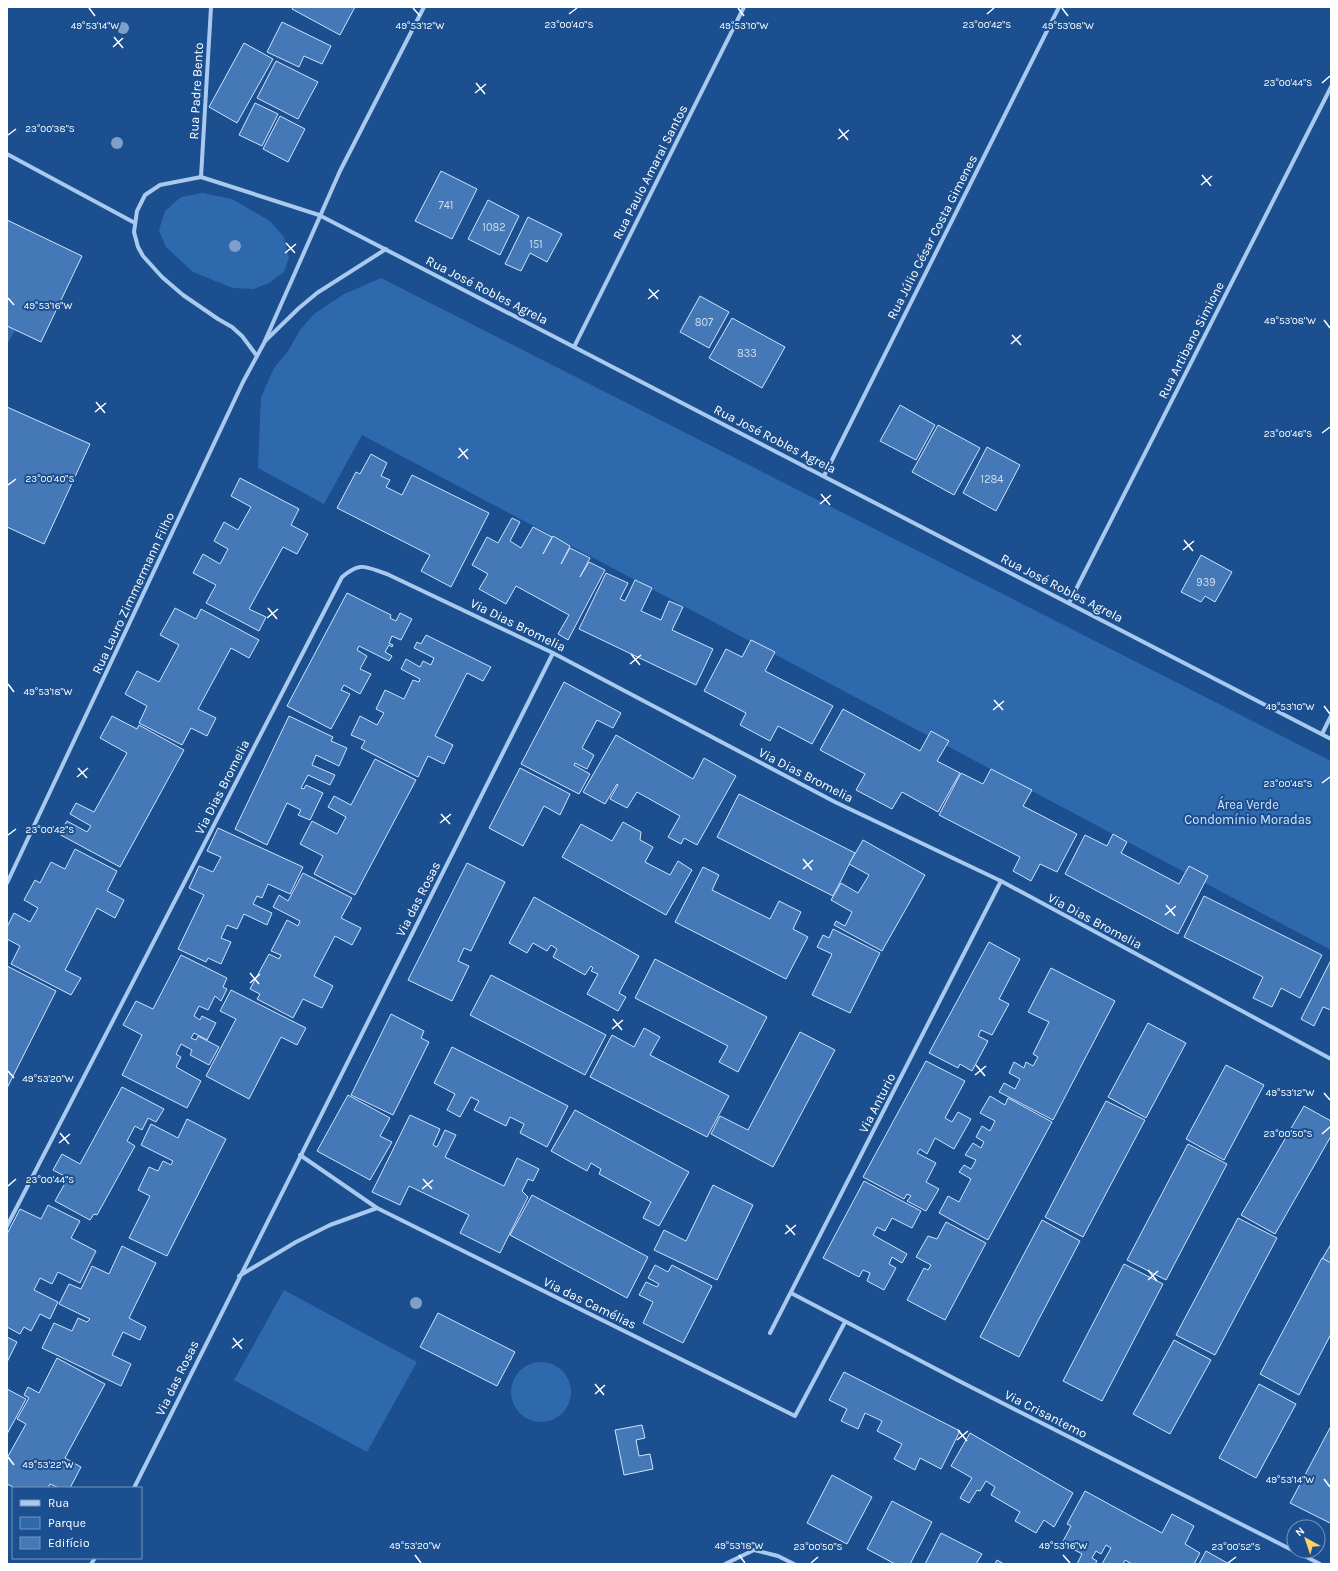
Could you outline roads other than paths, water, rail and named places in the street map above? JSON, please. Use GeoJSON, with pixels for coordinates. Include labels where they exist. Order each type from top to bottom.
{"type":"FeatureCollection","features":[{"type":"Feature","properties":{"kind":"street","name":"Rua Padre Bento"},"geometry":{"type":"LineString","coordinates":[[201,177],[211,7]]}},
{"type":"Feature","properties":{"kind":"street","name":"Rua Lauro Zimmermann Filho"},"geometry":{"type":"LineString","coordinates":[[7,883],[264,342],[340,171],[424,7]]}},
{"type":"Feature","properties":{"kind":"street","name":"Rua Paulo Amaral Santos"},"geometry":{"type":"LineString","coordinates":[[574,347],[744,7]]}},
{"type":"Feature","properties":{"kind":"street","name":"Rua Júlio César Costa Gimenes"},"geometry":{"type":"LineString","coordinates":[[824,476],[1059,7]]}},
{"type":"Feature","properties":{"kind":"street","name":"Rua Artibano Simione"},"geometry":{"type":"LineString","coordinates":[[1069,603],[1331,87]]}},
{"type":"Feature","properties":{"kind":"street"},"geometry":{"type":"LineString","coordinates":[[7,154],[135,223]]}},
{"type":"Feature","properties":{"kind":"street","name":"Rua José Robles Agrela"},"geometry":{"type":"LineString","coordinates":[[201,177],[320,215],[1331,739]]}},
{"type":"Feature","properties":{"kind":"street"},"geometry":{"type":"LineString","coordinates":[[201,177],[160,185],[145,195],[137,211],[134,232],[135,239],[143,256],[162,277],[183,294],[232,327],[242,336],[257,356]]}},
{"type":"Feature","properties":{"kind":"street","name":"Rua Lauro Zimmermann Filho"},"geometry":{"type":"LineString","coordinates":[[264,342],[299,308],[317,293],[386,249]]}},
{"type":"Feature","properties":{"kind":"street","name":"Via Dias Bromelia"},"geometry":{"type":"LineString","coordinates":[[7,1226],[342,577],[352,568],[362,566],[387,574],[553,653],[834,802],[1001,881],[1331,1059]]}},
{"type":"Feature","properties":{"kind":"street","name":"Via das Rosas"},"geometry":{"type":"LineString","coordinates":[[134,1487],[239,1276],[553,653]]}},
{"type":"Feature","properties":{"kind":"street"},"geometry":{"type":"LineString","coordinates":[[1322,734],[1331,716]]}},
{"type":"Feature","properties":{"kind":"street","name":"Via Anturio"},"geometry":{"type":"LineString","coordinates":[[770,1333],[1001,881]]}},
{"type":"Feature","properties":{"kind":"street","name":"Via das Camélias"},"geometry":{"type":"LineString","coordinates":[[300,1155],[376,1208],[795,1416],[845,1322]]}},
{"type":"Feature","properties":{"kind":"street"},"geometry":{"type":"LineString","coordinates":[[239,1276],[296,1242],[330,1225],[376,1208]]}},
{"type":"Feature","properties":{"kind":"street","name":"Via Crisantemo"},"geometry":{"type":"LineString","coordinates":[[790,1293],[1286,1547]]}},
{"type":"Feature","properties":{"kind":"street"},"geometry":{"type":"LineString","coordinates":[[725,1564],[754,1550],[778,1556],[794,1564]]}},
{"type":"Feature","properties":{"kind":"street","name":"Via Crisantemo"},"geometry":{"type":"LineString","coordinates":[[1310,1559],[1320,1564]]}},
{"type":"Feature","properties":{"kind":"park label","name":"Área Verde Condomínio Moradas"},"geometry":{"type":"Point","coordinates":[1248,812]}}]}
